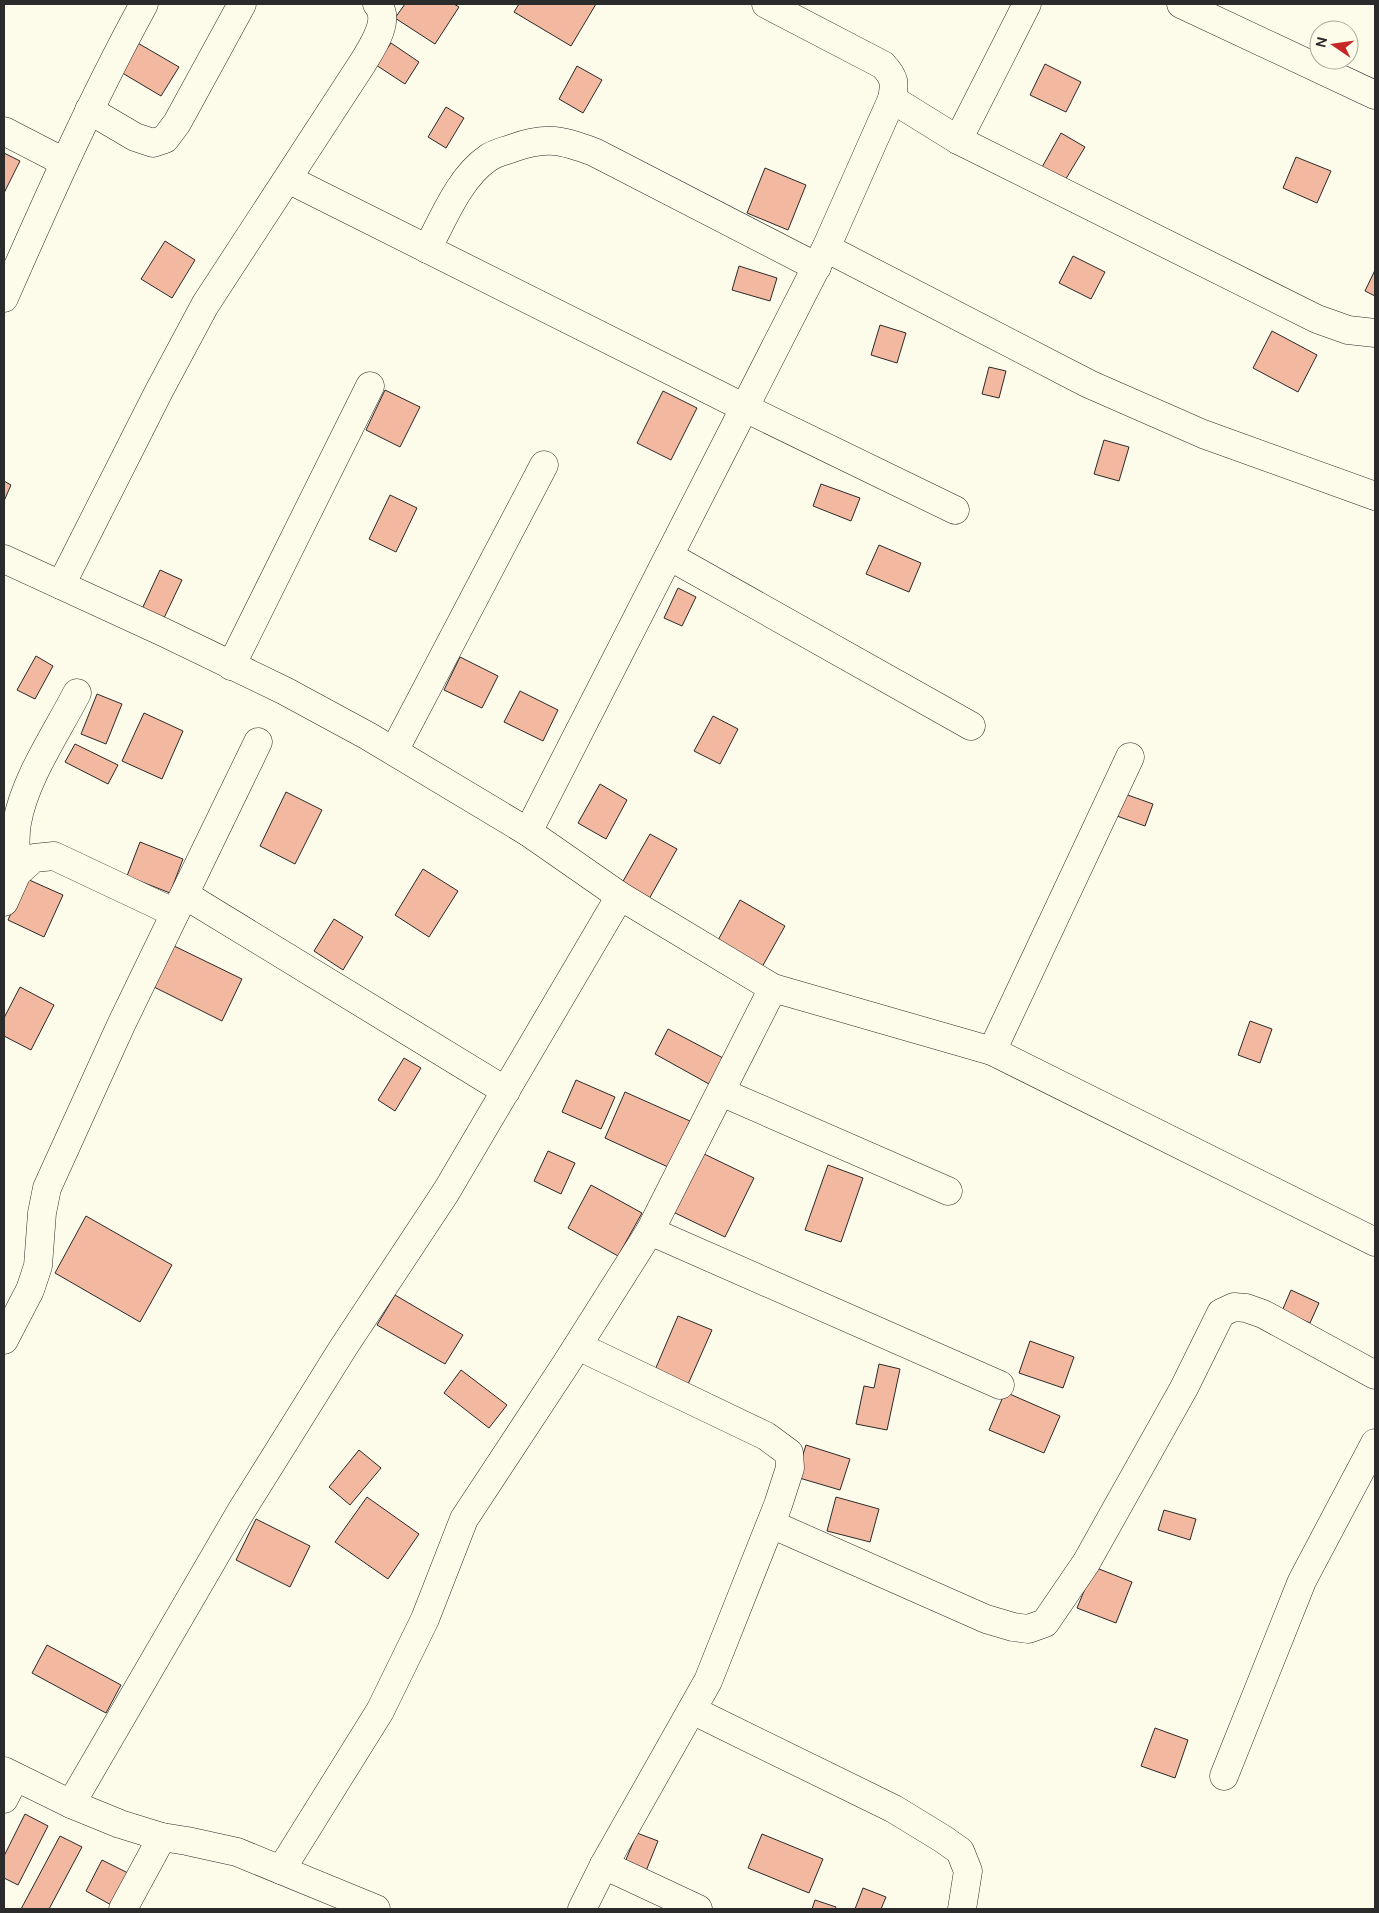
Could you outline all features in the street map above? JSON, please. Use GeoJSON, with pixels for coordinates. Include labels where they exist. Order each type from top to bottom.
{"type":"FeatureCollection","features":[{"type":"Feature","properties":{"kind":"street"},"geometry":{"type":"LineString","coordinates":[[4,298],[64,162],[114,59],[144,4]]}},
{"type":"Feature","properties":{"kind":"street"},"geometry":{"type":"LineString","coordinates":[[89,110],[136,137],[153,144],[165,139],[177,123],[242,4]]}},
{"type":"Feature","properties":{"kind":"street"},"geometry":{"type":"LineString","coordinates":[[61,586],[154,400],[205,305],[380,34],[382,20],[380,7],[377,4]]}},
{"type":"Feature","properties":{"kind":"street"},"geometry":{"type":"LineString","coordinates":[[528,832],[822,257],[892,99],[894,86],[892,75],[883,65],[766,4]]}},
{"type":"Feature","properties":{"kind":"street"},"geometry":{"type":"LineString","coordinates":[[958,140],[1027,4]]}},
{"type":"Feature","properties":{"kind":"street"},"geometry":{"type":"LineString","coordinates":[[1181,4],[1375,95]]}},
{"type":"Feature","properties":{"kind":"street"},"geometry":{"type":"LineString","coordinates":[[892,99],[958,140],[1317,320],[1348,330],[1375,333]]}},
{"type":"Feature","properties":{"kind":"street"},"geometry":{"type":"LineString","coordinates":[[4,131],[64,162]]}},
{"type":"Feature","properties":{"kind":"street"},"geometry":{"type":"LineString","coordinates":[[427,249],[463,184],[490,156],[521,145],[549,139],[567,142],[594,152],[822,257],[1089,384],[1203,434],[1375,496]]}},
{"type":"Feature","properties":{"kind":"street"},"geometry":{"type":"LineString","coordinates":[[288,179],[744,408],[955,510]]}},
{"type":"Feature","properties":{"kind":"street"},"geometry":{"type":"LineString","coordinates":[[232,666],[370,386]]}},
{"type":"Feature","properties":{"kind":"street"},"geometry":{"type":"LineString","coordinates":[[394,751],[544,465]]}},
{"type":"Feature","properties":{"kind":"street"},"geometry":{"type":"LineString","coordinates":[[669,556],[971,726]]}},
{"type":"Feature","properties":{"kind":"street"},"geometry":{"type":"LineString","coordinates":[[4,559],[285,692],[394,751],[528,832],[620,896],[773,988],[992,1051],[1375,1242]]}},
{"type":"Feature","properties":{"kind":"street"},"geometry":{"type":"LineString","coordinates":[[17,874],[17,824],[21,806],[31,780],[77,693]]}},
{"type":"Feature","properties":{"kind":"street"},"geometry":{"type":"LineString","coordinates":[[4,1340],[30,1290],[38,1266],[42,1213],[47,1188],[121,1025],[258,742]]}},
{"type":"Feature","properties":{"kind":"street"},"geometry":{"type":"LineString","coordinates":[[992,1051],[1130,757]]}},
{"type":"Feature","properties":{"kind":"street"},"geometry":{"type":"LineString","coordinates":[[4,902],[17,874],[34,858],[54,856],[180,904],[506,1091]]}},
{"type":"Feature","properties":{"kind":"street"},"geometry":{"type":"LineString","coordinates":[[71,1804],[240,1513],[343,1348],[446,1192],[620,896]]}},
{"type":"Feature","properties":{"kind":"street"},"geometry":{"type":"LineString","coordinates":[[281,1870],[380,1711],[425,1619],[464,1519],[578,1346],[650,1231],[773,988]]}},
{"type":"Feature","properties":{"kind":"street"},"geometry":{"type":"LineString","coordinates":[[720,1092],[948,1191]]}},
{"type":"Feature","properties":{"kind":"street"},"geometry":{"type":"LineString","coordinates":[[650,1231],[1000,1385]]}},
{"type":"Feature","properties":{"kind":"street"},"geometry":{"type":"LineString","coordinates":[[771,1524],[986,1620],[1013,1627],[1028,1628],[1045,1623],[1086,1563],[1184,1388],[1221,1314],[1234,1307],[1246,1308],[1263,1314],[1375,1375]]}},
{"type":"Feature","properties":{"kind":"street"},"geometry":{"type":"LineString","coordinates":[[578,1346],[766,1436],[789,1453],[790,1468],[771,1524],[708,1681],[604,1865],[582,1909]]}},
{"type":"Feature","properties":{"kind":"street"},"geometry":{"type":"LineString","coordinates":[[1224,1776],[1302,1581],[1375,1443]]}},
{"type":"Feature","properties":{"kind":"street"},"geometry":{"type":"LineString","coordinates":[[692,1710],[894,1809],[960,1851],[968,1871],[962,1909]]}},
{"type":"Feature","properties":{"kind":"street"},"geometry":{"type":"LineString","coordinates":[[8,1782],[162,1838],[187,1841],[237,1852],[376,1909]]}},
{"type":"Feature","properties":{"kind":"street"},"geometry":{"type":"LineString","coordinates":[[123,1909],[162,1838]]}},
{"type":"Feature","properties":{"kind":"street"},"geometry":{"type":"LineString","coordinates":[[604,1865],[698,1909]]}},
{"type":"Feature","properties":{"kind":"building"},"geometry":{"type":"Polygon","coordinates":[[[405,4],[454,4],[459,7],[435,44],[395,18],[405,4]]]}},
{"type":"Feature","properties":{"kind":"building"},"geometry":{"type":"Polygon","coordinates":[[[519,4],[596,4],[571,46],[514,12],[519,4]]]}},
{"type":"Feature","properties":{"kind":"building"},"geometry":{"type":"Polygon","coordinates":[[[136,42],[179,67],[161,96],[119,71],[136,42]]]}},
{"type":"Feature","properties":{"kind":"building"},"geometry":{"type":"Polygon","coordinates":[[[391,43],[419,62],[405,84],[376,65],[391,43]]]}},
{"type":"Feature","properties":{"kind":"building"},"geometry":{"type":"Polygon","coordinates":[[[1045,64],[1081,82],[1066,112],[1030,95],[1045,64]]]}},
{"type":"Feature","properties":{"kind":"building"},"geometry":{"type":"Polygon","coordinates":[[[577,66],[602,80],[583,113],[559,99],[577,66]]]}},
{"type":"Feature","properties":{"kind":"building"},"geometry":{"type":"Polygon","coordinates":[[[446,107],[464,118],[446,148],[428,137],[446,107]]]}},
{"type":"Feature","properties":{"kind":"building"},"geometry":{"type":"Polygon","coordinates":[[[1061,133],[1085,147],[1064,182],[1041,169],[1061,133]]]}},
{"type":"Feature","properties":{"kind":"building"},"geometry":{"type":"Polygon","coordinates":[[[4,153],[20,161],[4,193],[4,153]]]}},
{"type":"Feature","properties":{"kind":"building"},"geometry":{"type":"Polygon","coordinates":[[[1296,157],[1331,171],[1317,203],[1283,188],[1296,157]]]}},
{"type":"Feature","properties":{"kind":"building"},"geometry":{"type":"Polygon","coordinates":[[[765,168],[806,185],[788,230],[747,213],[765,168]]]}},
{"type":"Feature","properties":{"kind":"building"},"geometry":{"type":"Polygon","coordinates":[[[165,241],[195,260],[172,298],[141,279],[165,241]]]}},
{"type":"Feature","properties":{"kind":"building"},"geometry":{"type":"Polygon","coordinates":[[[1073,256],[1105,272],[1091,299],[1059,283],[1073,256]]]}},
{"type":"Feature","properties":{"kind":"building"},"geometry":{"type":"Polygon","coordinates":[[[739,266],[777,278],[770,301],[732,290],[739,266]]]}},
{"type":"Feature","properties":{"kind":"building"},"geometry":{"type":"Polygon","coordinates":[[[1375,270],[1375,296],[1365,291],[1375,270]]]}},
{"type":"Feature","properties":{"kind":"building"},"geometry":{"type":"Polygon","coordinates":[[[880,325],[906,333],[897,363],[871,355],[880,325]]]}},
{"type":"Feature","properties":{"kind":"building"},"geometry":{"type":"Polygon","coordinates":[[[1272,331],[1317,355],[1298,392],[1253,368],[1272,331]]]}},
{"type":"Feature","properties":{"kind":"building"},"geometry":{"type":"Polygon","coordinates":[[[989,367],[1006,371],[999,398],[982,394],[989,367]]]}},
{"type":"Feature","properties":{"kind":"building"},"geometry":{"type":"Polygon","coordinates":[[[385,390],[420,407],[400,447],[366,430],[385,390]]]}},
{"type":"Feature","properties":{"kind":"building"},"geometry":{"type":"Polygon","coordinates":[[[663,391],[697,408],[671,460],[637,443],[663,391]]]}},
{"type":"Feature","properties":{"kind":"building"},"geometry":{"type":"Polygon","coordinates":[[[1104,440],[1129,447],[1119,481],[1094,474],[1104,440]]]}},
{"type":"Feature","properties":{"kind":"building"},"geometry":{"type":"Polygon","coordinates":[[[4,481],[11,485],[4,501],[4,481]]]}},
{"type":"Feature","properties":{"kind":"building"},"geometry":{"type":"Polygon","coordinates":[[[821,484],[860,498],[851,521],[813,506],[821,484]]]}},
{"type":"Feature","properties":{"kind":"building"},"geometry":{"type":"Polygon","coordinates":[[[390,495],[417,508],[396,552],[369,539],[390,495]]]}},
{"type":"Feature","properties":{"kind":"building"},"geometry":{"type":"Polygon","coordinates":[[[879,545],[921,563],[909,592],[866,574],[879,545]]]}},
{"type":"Feature","properties":{"kind":"building"},"geometry":{"type":"Polygon","coordinates":[[[160,570],[182,580],[164,618],[142,609],[160,570]]]}},
{"type":"Feature","properties":{"kind":"building"},"geometry":{"type":"Polygon","coordinates":[[[678,588],[696,597],[682,626],[664,618],[678,588]]]}},
{"type":"Feature","properties":{"kind":"building"},"geometry":{"type":"Polygon","coordinates":[[[36,656],[53,666],[35,699],[17,690],[36,656]]]}},
{"type":"Feature","properties":{"kind":"building"},"geometry":{"type":"Polygon","coordinates":[[[460,657],[498,676],[482,708],[444,690],[460,657]]]}},
{"type":"Feature","properties":{"kind":"building"},"geometry":{"type":"Polygon","coordinates":[[[520,691],[558,710],[543,741],[504,722],[520,691]]]}},
{"type":"Feature","properties":{"kind":"building"},"geometry":{"type":"Polygon","coordinates":[[[97,694],[122,704],[106,744],[81,734],[97,694]]]}},
{"type":"Feature","properties":{"kind":"building"},"geometry":{"type":"Polygon","coordinates":[[[144,713],[183,731],[162,779],[122,761],[144,713]]]}},
{"type":"Feature","properties":{"kind":"building"},"geometry":{"type":"Polygon","coordinates":[[[713,716],[738,729],[720,764],[694,751],[713,716]]]}},
{"type":"Feature","properties":{"kind":"building"},"geometry":{"type":"Polygon","coordinates":[[[75,744],[118,765],[108,784],[65,762],[75,744]]]}},
{"type":"Feature","properties":{"kind":"building"},"geometry":{"type":"Polygon","coordinates":[[[600,784],[627,800],[606,839],[578,823],[600,784]]]}},
{"type":"Feature","properties":{"kind":"building"},"geometry":{"type":"Polygon","coordinates":[[[286,792],[322,810],[295,864],[260,846],[286,792]]]}},
{"type":"Feature","properties":{"kind":"building"},"geometry":{"type":"Polygon","coordinates":[[[1122,793],[1153,804],[1145,826],[1114,815],[1122,793]]]}},
{"type":"Feature","properties":{"kind":"building"},"geometry":{"type":"Polygon","coordinates":[[[650,834],[677,849],[649,899],[622,883],[650,834]]]}},
{"type":"Feature","properties":{"kind":"building"},"geometry":{"type":"Polygon","coordinates":[[[140,842],[183,859],[170,893],[127,876],[140,842]]]}},
{"type":"Feature","properties":{"kind":"building"},"geometry":{"type":"Polygon","coordinates":[[[423,869],[458,891],[429,937],[395,915],[423,869]]]}},
{"type":"Feature","properties":{"kind":"building"},"geometry":{"type":"Polygon","coordinates":[[[27,879],[63,895],[44,937],[8,920],[27,879]]]}},
{"type":"Feature","properties":{"kind":"building"},"geometry":{"type":"Polygon","coordinates":[[[740,900],[785,926],[762,967],[717,942],[740,900]]]}},
{"type":"Feature","properties":{"kind":"building"},"geometry":{"type":"Polygon","coordinates":[[[334,919],[363,937],[343,970],[314,951],[334,919]]]}},
{"type":"Feature","properties":{"kind":"building"},"geometry":{"type":"Polygon","coordinates":[[[168,943],[242,979],[222,1021],[148,984],[168,943]]]}},
{"type":"Feature","properties":{"kind":"building"},"geometry":{"type":"Polygon","coordinates":[[[20,987],[54,1005],[31,1050],[4,1036],[4,1018],[20,987]]]}},
{"type":"Feature","properties":{"kind":"building"},"geometry":{"type":"Polygon","coordinates":[[[1250,1021],[1272,1029],[1260,1063],[1238,1055],[1250,1021]]]}},
{"type":"Feature","properties":{"kind":"building"},"geometry":{"type":"Polygon","coordinates":[[[668,1029],[723,1058],[709,1084],[655,1054],[668,1029]]]}},
{"type":"Feature","properties":{"kind":"building"},"geometry":{"type":"Polygon","coordinates":[[[404,1058],[421,1068],[395,1111],[378,1100],[404,1058]]]}},
{"type":"Feature","properties":{"kind":"building"},"geometry":{"type":"Polygon","coordinates":[[[576,1080],[615,1097],[601,1129],[562,1112],[576,1080]]]}},
{"type":"Feature","properties":{"kind":"building"},"geometry":{"type":"Polygon","coordinates":[[[625,1092],[690,1121],[668,1167],[605,1138],[625,1092]]]}},
{"type":"Feature","properties":{"kind":"building"},"geometry":{"type":"Polygon","coordinates":[[[548,1151],[575,1163],[561,1194],[534,1181],[548,1151]]]}},
{"type":"Feature","properties":{"kind":"building"},"geometry":{"type":"Polygon","coordinates":[[[700,1152],[754,1178],[725,1237],[671,1211],[700,1152]]]}},
{"type":"Feature","properties":{"kind":"building"},"geometry":{"type":"Polygon","coordinates":[[[828,1165],[863,1178],[841,1242],[805,1230],[828,1165]]]}},
{"type":"Feature","properties":{"kind":"building"},"geometry":{"type":"Polygon","coordinates":[[[591,1185],[642,1213],[618,1256],[568,1228],[591,1185]]]}},
{"type":"Feature","properties":{"kind":"building"},"geometry":{"type":"Polygon","coordinates":[[[86,1216],[172,1265],[140,1322],[55,1273],[86,1216]]]}},
{"type":"Feature","properties":{"kind":"building"},"geometry":{"type":"Polygon","coordinates":[[[1291,1290],[1319,1303],[1310,1323],[1282,1311],[1291,1290]]]}},
{"type":"Feature","properties":{"kind":"building"},"geometry":{"type":"Polygon","coordinates":[[[395,1295],[463,1335],[445,1364],[377,1325],[395,1295]]]}},
{"type":"Feature","properties":{"kind":"building"},"geometry":{"type":"Polygon","coordinates":[[[678,1316],[712,1330],[685,1391],[652,1377],[678,1316]]]}},
{"type":"Feature","properties":{"kind":"building"},"geometry":{"type":"Polygon","coordinates":[[[1030,1341],[1074,1357],[1063,1388],[1019,1373],[1030,1341]]]}},
{"type":"Feature","properties":{"kind":"building"},"geometry":{"type":"Polygon","coordinates":[[[879,1364],[900,1369],[887,1430],[856,1424],[864,1386],[874,1388],[879,1364]]]}},
{"type":"Feature","properties":{"kind":"building"},"geometry":{"type":"Polygon","coordinates":[[[461,1370],[507,1405],[489,1428],[444,1393],[461,1370]]]}},
{"type":"Feature","properties":{"kind":"building"},"geometry":{"type":"Polygon","coordinates":[[[1005,1392],[1060,1416],[1044,1453],[989,1430],[1005,1392]]]}},
{"type":"Feature","properties":{"kind":"building"},"geometry":{"type":"Polygon","coordinates":[[[806,1445],[850,1459],[840,1490],[796,1477],[806,1445]]]}},
{"type":"Feature","properties":{"kind":"building"},"geometry":{"type":"Polygon","coordinates":[[[359,1450],[381,1468],[350,1505],[329,1487],[359,1450]]]}},
{"type":"Feature","properties":{"kind":"building"},"geometry":{"type":"Polygon","coordinates":[[[367,1497],[419,1534],[388,1579],[335,1542],[367,1497]]]}},
{"type":"Feature","properties":{"kind":"building"},"geometry":{"type":"Polygon","coordinates":[[[836,1497],[879,1509],[870,1542],[827,1531],[836,1497]]]}},
{"type":"Feature","properties":{"kind":"building"},"geometry":{"type":"Polygon","coordinates":[[[1164,1510],[1196,1519],[1190,1540],[1158,1530],[1164,1510]]]}},
{"type":"Feature","properties":{"kind":"building"},"geometry":{"type":"Polygon","coordinates":[[[256,1519],[310,1546],[290,1587],[236,1560],[256,1519]]]}},
{"type":"Feature","properties":{"kind":"building"},"geometry":{"type":"Polygon","coordinates":[[[1094,1567],[1132,1582],[1116,1623],[1077,1608],[1094,1567]]]}},
{"type":"Feature","properties":{"kind":"building"},"geometry":{"type":"Polygon","coordinates":[[[47,1645],[121,1685],[106,1713],[32,1673],[47,1645]]]}},
{"type":"Feature","properties":{"kind":"building"},"geometry":{"type":"Polygon","coordinates":[[[1155,1728],[1188,1740],[1175,1778],[1141,1766],[1155,1728]]]}},
{"type":"Feature","properties":{"kind":"building"},"geometry":{"type":"Polygon","coordinates":[[[25,1814],[48,1826],[18,1885],[4,1878],[4,1856],[25,1814]]]}},
{"type":"Feature","properties":{"kind":"building"},"geometry":{"type":"Polygon","coordinates":[[[637,1833],[658,1841],[644,1876],[623,1867],[637,1833]]]}},
{"type":"Feature","properties":{"kind":"building"},"geometry":{"type":"Polygon","coordinates":[[[762,1834],[823,1859],[809,1893],[748,1868],[762,1834]]]}},
{"type":"Feature","properties":{"kind":"building"},"geometry":{"type":"Polygon","coordinates":[[[60,1836],[82,1847],[49,1909],[21,1909],[60,1836]]]}},
{"type":"Feature","properties":{"kind":"building"},"geometry":{"type":"Polygon","coordinates":[[[102,1860],[130,1874],[113,1906],[86,1891],[102,1860]]]}},
{"type":"Feature","properties":{"kind":"building"},"geometry":{"type":"Polygon","coordinates":[[[863,1888],[886,1897],[881,1909],[855,1909],[863,1888]]]}},
{"type":"Feature","properties":{"kind":"building"},"geometry":{"type":"Polygon","coordinates":[[[815,1900],[836,1907],[835,1909],[812,1909],[815,1900]]]}}]}
